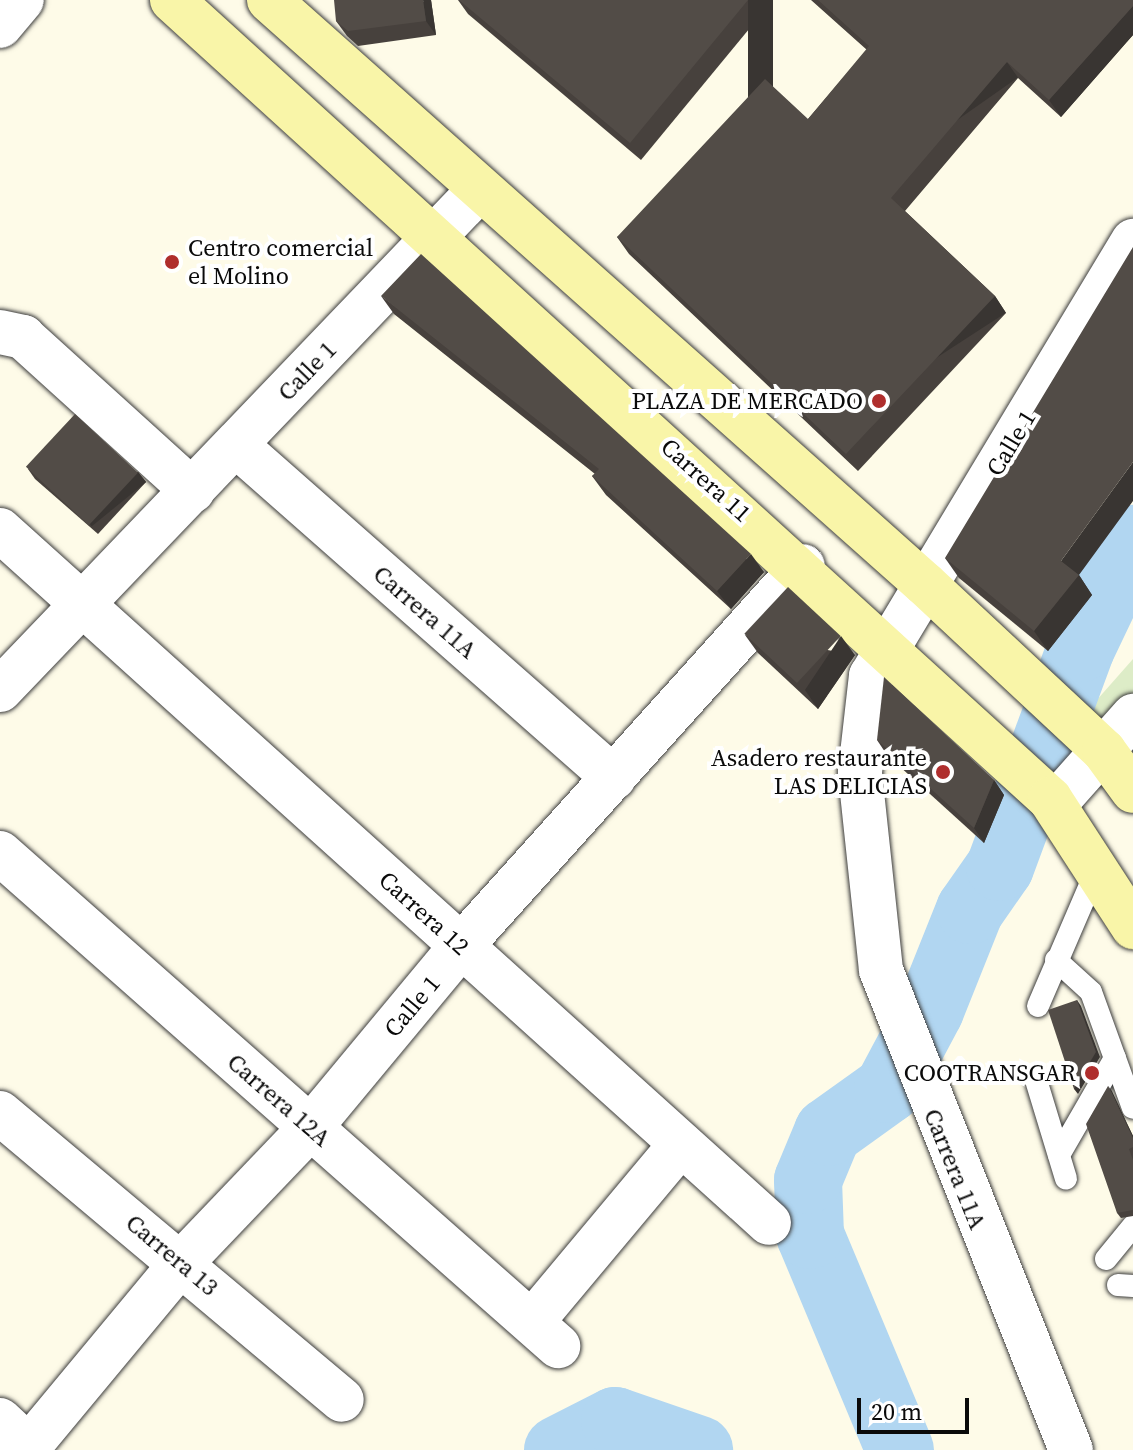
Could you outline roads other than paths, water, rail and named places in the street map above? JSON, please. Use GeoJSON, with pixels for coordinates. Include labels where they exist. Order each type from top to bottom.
{"type":"FeatureCollection","features":[{"type":"Feature","properties":{"kind":"main road","name":"Carrera 11"},"geometry":{"type":"LineString","coordinates":[[172,0],[931,684],[1052,802],[1133,927]]}},
{"type":"Feature","properties":{"kind":"main road"},"geometry":{"type":"LineString","coordinates":[[269,0],[925,584],[1104,751],[1133,791]]}},
{"type":"Feature","properties":{"kind":"street"},"geometry":{"type":"LineString","coordinates":[[0,26],[22,0]]}},
{"type":"Feature","properties":{"kind":"street","name":"Calle 1"},"geometry":{"type":"LineString","coordinates":[[0,690],[80,602],[237,446],[480,189]]}},
{"type":"Feature","properties":{"kind":"street","name":"Calle 1"},"geometry":{"type":"LineString","coordinates":[[891,646],[925,584],[1133,241]]}},
{"type":"Feature","properties":{"kind":"street"},"geometry":{"type":"LineString","coordinates":[[0,332],[23,337],[193,491]]}},
{"type":"Feature","properties":{"kind":"street","name":"Carrera 11A"},"geometry":{"type":"LineString","coordinates":[[237,446],[614,778]]}},
{"type":"Feature","properties":{"kind":"street","name":"Carrera 12"},"geometry":{"type":"LineString","coordinates":[[0,530],[769,1223]]}},
{"type":"Feature","properties":{"kind":"street","name":"Calle 1"},"geometry":{"type":"LineString","coordinates":[[18,1439],[310,1128],[461,946],[803,566]]}},
{"type":"Feature","properties":{"kind":"street","name":"Carrera 11A"},"geometry":{"type":"LineString","coordinates":[[891,646],[871,676],[860,772],[881,970],[926,1098],[1071,1450]]}},
{"type":"Feature","properties":{"kind":"street"},"geometry":{"type":"LineString","coordinates":[[1052,802],[1104,751],[1133,716]]}},
{"type":"Feature","properties":{"kind":"street","name":"Carrera 12A"},"geometry":{"type":"LineString","coordinates":[[0,853],[545,1334],[681,1144]]}},
{"type":"Feature","properties":{"kind":"street","name":"Carrera 13"},"geometry":{"type":"LineString","coordinates":[[0,1113],[182,1262],[342,1400]]}},
{"type":"Feature","properties":{"kind":"lane"},"geometry":{"type":"LineString","coordinates":[[1038,1006],[1097,869]]}},
{"type":"Feature","properties":{"kind":"lane"},"geometry":{"type":"LineString","coordinates":[[1056,960],[1091,992],[1133,1108]]}},
{"type":"Feature","properties":{"kind":"lane"},"geometry":{"type":"LineString","coordinates":[[1059,1155],[1115,1058]]}},
{"type":"Feature","properties":{"kind":"lane"},"geometry":{"type":"LineString","coordinates":[[1036,1080],[1066,1179]]}},
{"type":"Feature","properties":{"kind":"lane"},"geometry":{"type":"LineString","coordinates":[[1106,1259],[1133,1226]]}},
{"type":"Feature","properties":{"kind":"waterway"},"geometry":{"type":"LineString","coordinates":[[900,1450],[810,1235],[808,1180],[828,1132],[888,1089],[930,1010],[970,910],[1000,867],[1081,648],[1133,539]]}},
{"type":"Feature","properties":{"kind":"waterway"},"geometry":{"type":"LineString","coordinates":[[558,1450],[615,1421],[699,1450]]}},
{"type":"Feature","properties":{"kind":"place","name":"Centro comercial el Molino"},"geometry":{"type":"Point","coordinates":[172,262]}},
{"type":"Feature","properties":{"kind":"place","name":"PLAZA DE MERCADO"},"geometry":{"type":"Point","coordinates":[879,401]}},
{"type":"Feature","properties":{"kind":"place","name":"Asadero restaurante LAS DELICIAS"},"geometry":{"type":"Point","coordinates":[943,772]}},
{"type":"Feature","properties":{"kind":"place","name":"COOTRANSGAR"},"geometry":{"type":"Point","coordinates":[1092,1073]}}]}
